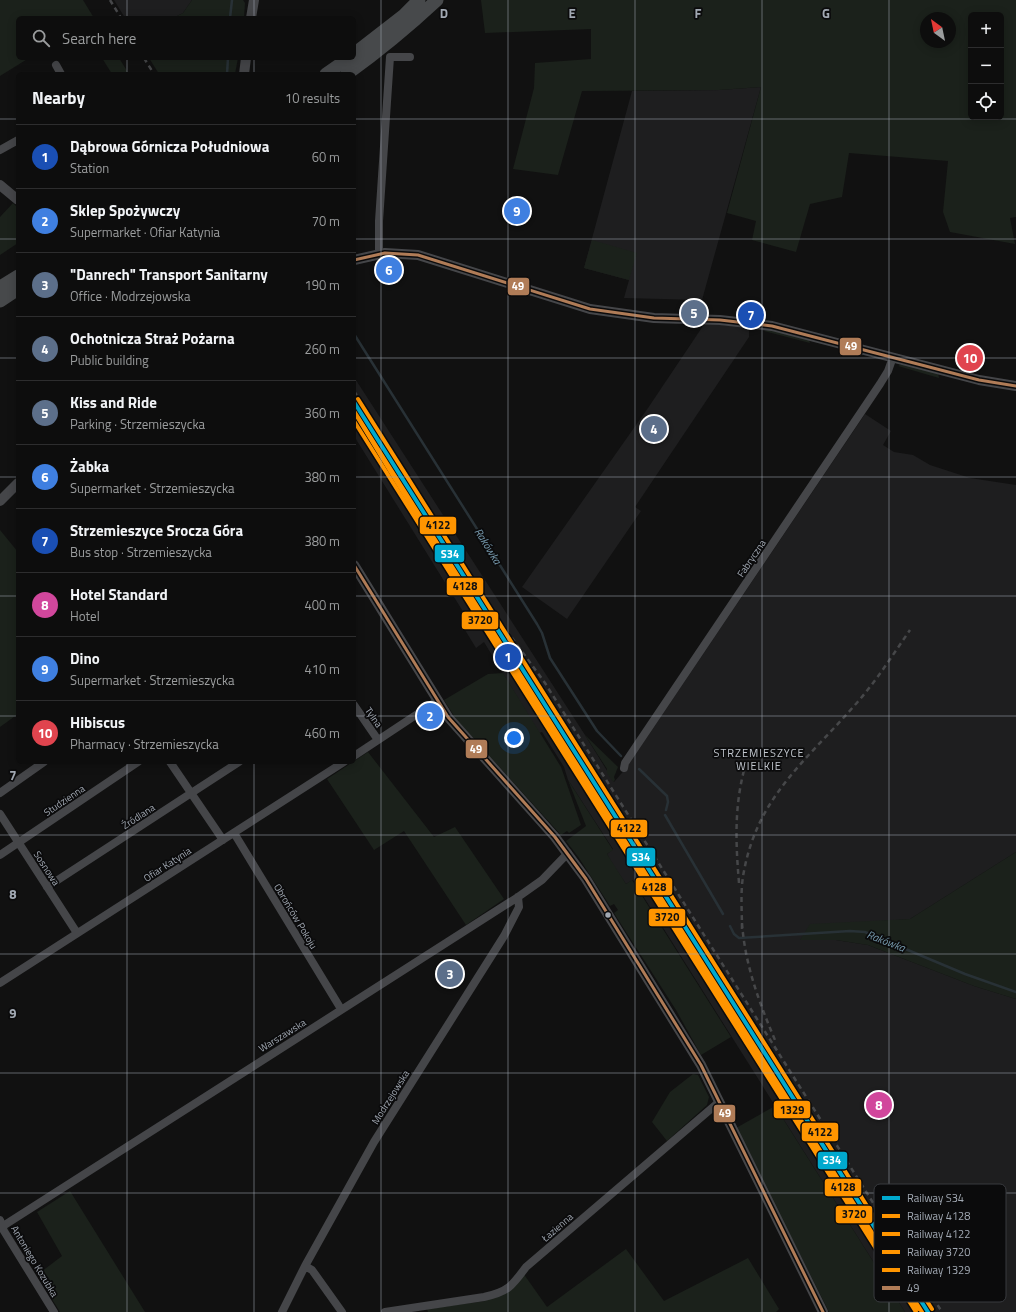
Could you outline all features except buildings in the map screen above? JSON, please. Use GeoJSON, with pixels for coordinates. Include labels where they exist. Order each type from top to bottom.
{"type":"FeatureCollection","features":[{"type":"Feature","properties":{"kind":"main road"},"geometry":{"type":"LineString","coordinates":[[356,52],[403,16],[419,0]]}},
{"type":"Feature","properties":{"kind":"main road"},"geometry":{"type":"LineString","coordinates":[[350,72],[405,29],[437,0]]}},
{"type":"Feature","properties":{"kind":"main road"},"geometry":{"type":"LineString","coordinates":[[329,72],[346,60]]}},
{"type":"Feature","properties":{"kind":"main road"},"geometry":{"type":"LineString","coordinates":[[0,287],[16,277]]}},
{"type":"Feature","properties":{"kind":"main road"},"geometry":{"type":"LineString","coordinates":[[0,301],[16,290]]}},
{"type":"Feature","properties":{"kind":"street"},"geometry":{"type":"LineString","coordinates":[[251,16],[254,0]]}},
{"type":"Feature","properties":{"kind":"street"},"geometry":{"type":"LineString","coordinates":[[379,254],[379,221],[390,57],[410,57]]}},
{"type":"Feature","properties":{"kind":"street"},"geometry":{"type":"LineString","coordinates":[[244,72],[246,60]]}},
{"type":"Feature","properties":{"kind":"street"},"geometry":{"type":"LineString","coordinates":[[56,65],[60,72]]}},
{"type":"Feature","properties":{"kind":"street"},"geometry":{"type":"LineString","coordinates":[[0,150],[16,141]]}},
{"type":"Feature","properties":{"kind":"street"},"geometry":{"type":"LineString","coordinates":[[0,185],[16,198]]}},
{"type":"Feature","properties":{"kind":"street"},"geometry":{"type":"LineString","coordinates":[[356,260],[379,254],[406,254],[430,258],[597,310],[654,318],[726,320],[772,326],[978,380],[1016,386]]}},
{"type":"Feature","properties":{"kind":"street","name":"Fabryczna"},"geometry":{"type":"LineString","coordinates":[[624,768],[625,763],[880,384],[888,371],[893,357]]}},
{"type":"Feature","properties":{"kind":"street"},"geometry":{"type":"LineString","coordinates":[[0,501],[16,485]]}},
{"type":"Feature","properties":{"kind":"street"},"geometry":{"type":"LineString","coordinates":[[356,568],[437,701],[455,727],[568,853],[685,1038],[719,1102],[823,1312]]}},
{"type":"Feature","properties":{"kind":"street"},"geometry":{"type":"LineString","coordinates":[[356,755],[437,701]]}},
{"type":"Feature","properties":{"kind":"street","name":"Tylna"},"geometry":{"type":"LineString","coordinates":[[356,708],[378,740]]}},
{"type":"Feature","properties":{"kind":"street"},"geometry":{"type":"LineString","coordinates":[[0,794],[41,764]]}},
{"type":"Feature","properties":{"kind":"street","name":"Studzienna"},"geometry":{"type":"LineString","coordinates":[[0,854],[135,764]]}},
{"type":"Feature","properties":{"kind":"street"},"geometry":{"type":"LineString","coordinates":[[171,764],[223,840]]}},
{"type":"Feature","properties":{"kind":"street","name":"Źródlana"},"geometry":{"type":"LineString","coordinates":[[47,887],[236,764]]}},
{"type":"Feature","properties":{"kind":"street","name":"Ofiar Katynia"},"geometry":{"type":"LineString","coordinates":[[0,983],[341,764]]}},
{"type":"Feature","properties":{"kind":"street","name":"Sosnowa"},"geometry":{"type":"LineString","coordinates":[[0,814],[78,933]]}},
{"type":"Feature","properties":{"kind":"street","name":"Obrońców Pokoju"},"geometry":{"type":"LineString","coordinates":[[234,833],[341,1009]]}},
{"type":"Feature","properties":{"kind":"street","name":"Warszawska"},"geometry":{"type":"LineString","coordinates":[[1,1225],[518,897],[542,880],[568,853]]}},
{"type":"Feature","properties":{"kind":"street","name":"Modrzejowska"},"geometry":{"type":"LineString","coordinates":[[282,1312],[305,1266],[374,1142],[504,936],[519,907],[518,897]]}},
{"type":"Feature","properties":{"kind":"street","name":"Łazienna"},"geometry":{"type":"LineString","coordinates":[[385,1312],[484,1297],[510,1288],[526,1267],[719,1102]]}},
{"type":"Feature","properties":{"kind":"street","name":"Antoniego Kozubka"},"geometry":{"type":"LineString","coordinates":[[1,1225],[54,1312]]}},
{"type":"Feature","properties":{"kind":"street"},"geometry":{"type":"LineString","coordinates":[[305,1266],[312,1270],[342,1312]]}},
{"type":"Feature","properties":{"kind":"shaded area"},"geometry":{"type":"Polygon","coordinates":[[[0,0],[83,0],[93,16],[16,16],[16,60],[26,60],[0,76],[0,0]]]}},
{"type":"Feature","properties":{"kind":"shaded area"},"geometry":{"type":"Polygon","coordinates":[[[114,0],[192,0],[183,13],[177,16],[124,16],[114,0]]]}},
{"type":"Feature","properties":{"kind":"shaded area"},"geometry":{"type":"Polygon","coordinates":[[[192,0],[243,0],[245,3],[244,16],[177,16],[183,13],[192,0]]]}},
{"type":"Feature","properties":{"kind":"shaded area"},"geometry":{"type":"Polygon","coordinates":[[[481,0],[1016,0],[1016,217],[1010,218],[1015,244],[950,232],[943,212],[948,161],[849,153],[842,197],[810,204],[796,252],[752,240],[756,221],[727,213],[761,87],[719,90],[582,91],[558,175],[513,169],[534,88],[535,63],[591,59],[591,29],[485,33],[481,0]]]}},
{"type":"Feature","properties":{"kind":"shaded area"},"geometry":{"type":"Polygon","coordinates":[[[103,60],[120,60],[128,72],[111,72],[103,60]]]}},
{"type":"Feature","properties":{"kind":"shaded area"},"geometry":{"type":"Polygon","coordinates":[[[150,60],[238,60],[235,72],[158,72],[150,60]]]}},
{"type":"Feature","properties":{"kind":"shaded area"},"geometry":{"type":"Polygon","coordinates":[[[761,87],[702,300],[624,298],[629,280],[584,268],[632,91],[719,90],[761,87]]]}},
{"type":"Feature","properties":{"kind":"shaded area"},"geometry":{"type":"Polygon","coordinates":[[[13,203],[16,206],[16,244],[0,255],[0,217],[13,203]]]}},
{"type":"Feature","properties":{"kind":"shaded area"},"geometry":{"type":"Polygon","coordinates":[[[592,240],[637,253],[629,280],[584,268],[592,240]]]}},
{"type":"Feature","properties":{"kind":"shaded area"},"geometry":{"type":"Polygon","coordinates":[[[705,323],[747,328],[749,331],[749,337],[635,507],[641,511],[567,619],[522,587],[648,408],[705,323]]]}},
{"type":"Feature","properties":{"kind":"shaded area"},"geometry":{"type":"Polygon","coordinates":[[[769,330],[809,340],[810,343],[764,331],[769,330]]]}},
{"type":"Feature","properties":{"kind":"shaded area"},"geometry":{"type":"Polygon","coordinates":[[[902,364],[938,373],[939,378],[898,366],[902,364]]]}},
{"type":"Feature","properties":{"kind":"shaded area"},"geometry":{"type":"Polygon","coordinates":[[[356,380],[614,782],[627,767],[865,414],[891,431],[883,445],[894,452],[913,455],[930,465],[970,478],[1016,485],[1016,852],[910,919],[869,922],[800,940],[836,940],[868,945],[974,986],[1016,999],[1016,1312],[905,1312],[899,1302],[1006,1302],[1006,1184],[874,1184],[874,1263],[633,880],[626,884],[615,868],[607,854],[613,849],[568,780],[564,767],[542,732],[539,733],[484,642],[476,648],[465,630],[472,626],[356,439],[356,380]]]}},
{"type":"Feature","properties":{"kind":"shaded area"},"geometry":{"type":"Polygon","coordinates":[[[0,530],[16,550],[16,715],[0,727],[0,530]]]}},
{"type":"Feature","properties":{"kind":"shaded area"},"geometry":{"type":"Polygon","coordinates":[[[503,673],[561,767],[581,825],[569,833],[567,831],[561,835],[456,719],[444,700],[488,674],[503,673]]]}},
{"type":"Feature","properties":{"kind":"shaded area"},"geometry":{"type":"Polygon","coordinates":[[[585,735],[618,767],[614,777],[615,780],[613,782],[607,773],[607,769],[585,735]]]}},
{"type":"Feature","properties":{"kind":"shaded area"},"geometry":{"type":"Polygon","coordinates":[[[368,752],[434,837],[455,827],[504,899],[466,925],[404,831],[374,850],[327,779],[350,764],[356,764],[356,760],[368,752]]]}},
{"type":"Feature","properties":{"kind":"shaded area"},"geometry":{"type":"Polygon","coordinates":[[[568,780],[613,850],[607,854],[626,884],[632,880],[731,1037],[701,1055],[676,1010],[614,913],[618,910],[614,904],[610,906],[579,858],[566,841],[586,826],[568,780]]]}},
{"type":"Feature","properties":{"kind":"shaded area"},"geometry":{"type":"Polygon","coordinates":[[[1016,852],[1016,999],[974,986],[868,945],[836,940],[800,940],[810,924],[910,919],[1016,852]]]}},
{"type":"Feature","properties":{"kind":"shaded area"},"geometry":{"type":"Polygon","coordinates":[[[693,1074],[698,1075],[709,1097],[707,1105],[667,1141],[652,1122],[670,1092],[693,1074]]]}},
{"type":"Feature","properties":{"kind":"shaded area"},"geometry":{"type":"Polygon","coordinates":[[[775,1106],[874,1263],[874,1302],[899,1302],[905,1312],[829,1312],[736,1128],[775,1106]]]}},
{"type":"Feature","properties":{"kind":"shaded area"},"geometry":{"type":"Polygon","coordinates":[[[70,1191],[145,1312],[60,1312],[37,1275],[62,1256],[37,1212],[70,1191]]]}},
{"type":"Feature","properties":{"kind":"shaded area"},"geometry":{"type":"Polygon","coordinates":[[[626,1249],[664,1301],[748,1258],[779,1309],[776,1312],[428,1312],[427,1309],[485,1301],[523,1273],[547,1307],[626,1249]]]}},
{"type":"Feature","properties":{"kind":"waterway","name":"Rakówka"},"geometry":{"type":"LineString","coordinates":[[230,16],[232,0]]}},
{"type":"Feature","properties":{"kind":"waterway","name":"Rakówka"},"geometry":{"type":"LineString","coordinates":[[227,72],[228,60]]}},
{"type":"Feature","properties":{"kind":"waterway","name":"Rakówka"},"geometry":{"type":"LineString","coordinates":[[356,337],[537,624],[542,633],[550,658],[597,731],[621,756]]}},
{"type":"Feature","properties":{"kind":"waterway","name":"Rakówka"},"geometry":{"type":"LineString","coordinates":[[639,769],[667,796],[668,802],[666,810]]}},
{"type":"Feature","properties":{"kind":"waterway","name":"Rakówka"},"geometry":{"type":"LineString","coordinates":[[665,815],[723,914]]}},
{"type":"Feature","properties":{"kind":"waterway","name":"Rakówka"},"geometry":{"type":"LineString","coordinates":[[730,926],[734,934],[739,938],[850,931],[865,932],[965,974],[1016,992]]}},
{"type":"Feature","properties":{"kind":"railway"},"geometry":{"type":"LineString","coordinates":[[110,0],[120,16]]}},
{"type":"Feature","properties":{"kind":"railway"},"geometry":{"type":"LineString","coordinates":[[145,60],[153,72]]}},
{"type":"Feature","properties":{"kind":"railway"},"geometry":{"type":"LineString","coordinates":[[356,394],[448,539]]}},
{"type":"Feature","properties":{"kind":"railway"},"geometry":{"type":"LineString","coordinates":[[501,623],[545,683],[874,1204]]}},
{"type":"Feature","properties":{"kind":"railway"},"geometry":{"type":"LineString","coordinates":[[742,929],[742,893],[744,871],[751,845],[760,821],[773,800],[802,762],[862,697],[910,630]]}},
{"type":"Feature","properties":{"kind":"railway"},"geometry":{"type":"LineString","coordinates":[[739,883],[737,849],[738,800],[750,750]]}},
{"type":"Feature","properties":{"kind":"railway"},"geometry":{"type":"LineString","coordinates":[[742,923],[746,954],[754,983],[775,1040]]}},
{"type":"Feature","properties":{"kind":"railway"},"geometry":{"type":"LineString","coordinates":[[936,1302],[942,1312]]}},
{"type":"Feature","properties":{"kind":"rail line","name":"4122"},"geometry":{"type":"LineString","coordinates":[[358,399],[874,1217]]}},
{"type":"Feature","properties":{"kind":"rail line","name":"S34"},"geometry":{"type":"LineString","coordinates":[[356,405],[874,1226]]}},
{"type":"Feature","properties":{"kind":"rail line","name":"4128"},"geometry":{"type":"LineString","coordinates":[[356,414],[874,1236]]}},
{"type":"Feature","properties":{"kind":"rail line","name":"1329"},"geometry":{"type":"LineString","coordinates":[[358,418],[409,502],[874,1239]]}},
{"type":"Feature","properties":{"kind":"rail line","name":"3720"},"geometry":{"type":"LineString","coordinates":[[356,424],[874,1245]]}},
{"type":"Feature","properties":{"kind":"rail line","name":"3720"},"geometry":{"type":"LineString","coordinates":[[910,1302],[916,1312]]}},
{"type":"Feature","properties":{"kind":"rail line","name":"1329"},"geometry":{"type":"LineString","coordinates":[[914,1302],[918,1309]]}},
{"type":"Feature","properties":{"kind":"rail line","name":"4128"},"geometry":{"type":"LineString","coordinates":[[916,1302],[922,1312]]}},
{"type":"Feature","properties":{"kind":"rail line","name":"S34"},"geometry":{"type":"LineString","coordinates":[[922,1302],[928,1312]]}},
{"type":"Feature","properties":{"kind":"rail line","name":"4122"},"geometry":{"type":"LineString","coordinates":[[928,1302],[932,1309]]}},
{"type":"Feature","properties":{"kind":"transit line","name":"49"},"geometry":{"type":"LineString","coordinates":[[356,260],[385,253],[418,255],[590,309],[654,318],[720,320],[772,326],[979,380],[1016,386]]}},
{"type":"Feature","properties":{"kind":"transit line","name":"49"},"geometry":{"type":"LineString","coordinates":[[356,568],[448,717],[555,837],[586,879],[701,1065],[823,1312]]}},
{"type":"Feature","properties":{"kind":"place","name":"Dino"},"geometry":{"type":"Point","coordinates":[517,211]}},
{"type":"Feature","properties":{"kind":"place","name":"Żabka"},"geometry":{"type":"Point","coordinates":[389,270]}},
{"type":"Feature","properties":{"kind":"place","name":"Kiss and Ride"},"geometry":{"type":"Point","coordinates":[694,313]}},
{"type":"Feature","properties":{"kind":"place","name":"Strzemieszyce Srocza Góra"},"geometry":{"type":"Point","coordinates":[751,315]}},
{"type":"Feature","properties":{"kind":"place","name":"Hibiscus"},"geometry":{"type":"Point","coordinates":[970,358]}},
{"type":"Feature","properties":{"kind":"place","name":"Ochotnicza Straż Pożarna"},"geometry":{"type":"Point","coordinates":[654,429]}},
{"type":"Feature","properties":{"kind":"place","name":"Dąbrowa Górnicza Południowa"},"geometry":{"type":"Point","coordinates":[508,657]}},
{"type":"Feature","properties":{"kind":"place","name":"Sklep Spożywczy"},"geometry":{"type":"Point","coordinates":[430,716]}},
{"type":"Feature","properties":{"kind":"place","name":"\"Danrech\" Transport Sanitarny"},"geometry":{"type":"Point","coordinates":[450,974]}},
{"type":"Feature","properties":{"kind":"place","name":"Hotel Standard"},"geometry":{"type":"Point","coordinates":[879,1105]}},
{"type":"Feature","properties":{"kind":"district","name":"STRZEMIESZYCE WIELKIE"},"geometry":{"type":"Point","coordinates":[759,759]}}]}
